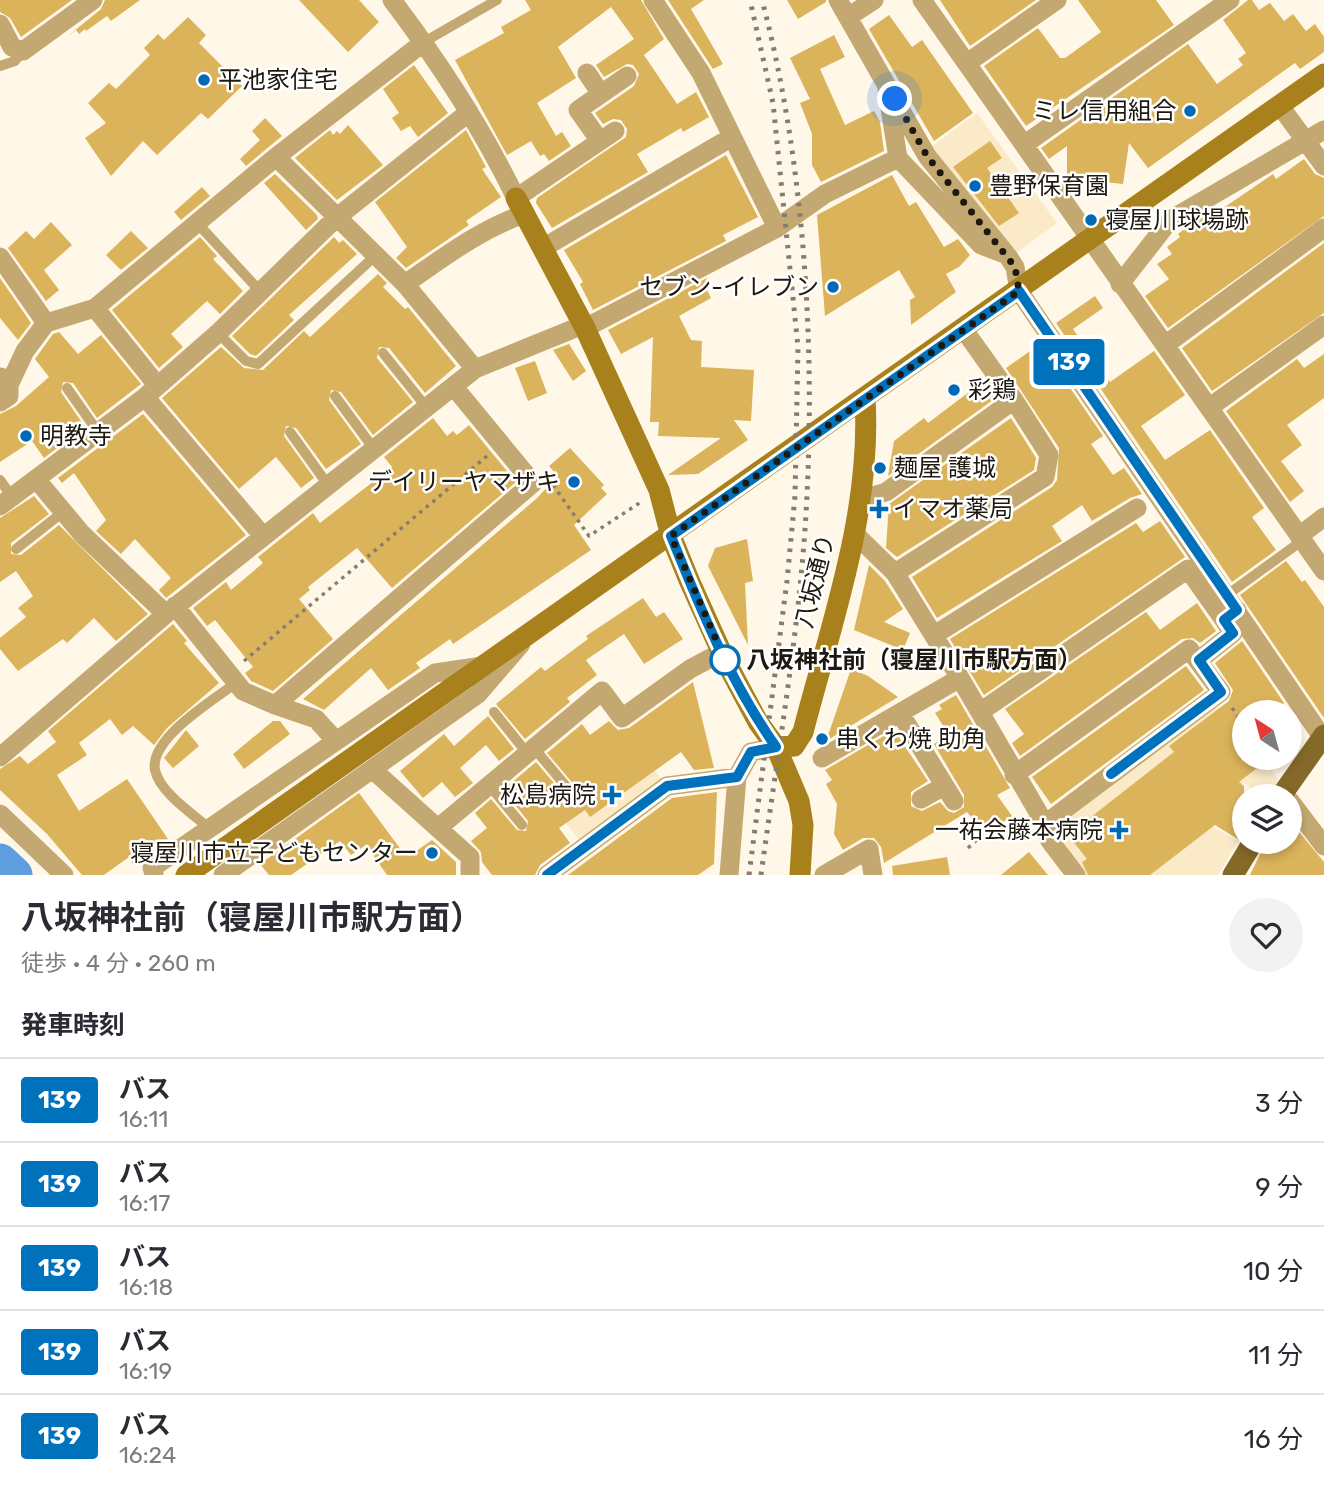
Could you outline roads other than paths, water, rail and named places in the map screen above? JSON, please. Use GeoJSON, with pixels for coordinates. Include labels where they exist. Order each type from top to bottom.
{"type":"FeatureCollection","features":[{"type":"Feature","properties":{"kind":"main road"},"geometry":{"type":"LineString","coordinates":[[1293,784],[1323,737]]}},
{"type":"Feature","properties":{"kind":"main road"},"geometry":{"type":"LineString","coordinates":[[1233,875],[1246,854]]}},
{"type":"Feature","properties":{"kind":"street"},"geometry":{"type":"LineString","coordinates":[[0,24],[12,47],[23,51],[93,0]]}},
{"type":"Feature","properties":{"kind":"street"},"geometry":{"type":"LineString","coordinates":[[392,0],[424,42],[469,112],[584,327],[659,490],[671,536],[722,652],[758,722],[776,747],[799,801],[803,825],[800,875]]}},
{"type":"Feature","properties":{"kind":"street"},"geometry":{"type":"LineString","coordinates":[[653,0],[701,73],[777,228]]}},
{"type":"Feature","properties":{"kind":"street"},"geometry":{"type":"LineString","coordinates":[[838,0],[927,156],[1007,255],[1015,267],[1019,291],[1229,609],[1323,737]]}},
{"type":"Feature","properties":{"kind":"street"},"geometry":{"type":"LineString","coordinates":[[848,17],[874,0]]}},
{"type":"Feature","properties":{"kind":"street"},"geometry":{"type":"LineString","coordinates":[[922,0],[1324,571]]}},
{"type":"Feature","properties":{"kind":"street"},"geometry":{"type":"LineString","coordinates":[[967,63],[1057,0]]}},
{"type":"Feature","properties":{"kind":"street"},"geometry":{"type":"LineString","coordinates":[[1025,144],[1230,0]]}},
{"type":"Feature","properties":{"kind":"street"},"geometry":{"type":"LineString","coordinates":[[0,402],[9,396],[5,380],[46,323],[95,308],[276,158],[424,42]]}},
{"type":"Feature","properties":{"kind":"street"},"geometry":{"type":"LineString","coordinates":[[587,73],[601,94]]}},
{"type":"Feature","properties":{"kind":"street"},"geometry":{"type":"LineString","coordinates":[[186,875],[964,330],[1324,74]]}},
{"type":"Feature","properties":{"kind":"street"},"geometry":{"type":"LineString","coordinates":[[405,284],[520,206],[607,136],[578,110],[627,76]]}},
{"type":"Feature","properties":{"kind":"street"},"geometry":{"type":"LineString","coordinates":[[886,87],[898,158],[981,246],[1007,255]]}},
{"type":"Feature","properties":{"kind":"street"},"geometry":{"type":"LineString","coordinates":[[1280,106],[1324,166]]}},
{"type":"Feature","properties":{"kind":"street"},"geometry":{"type":"LineString","coordinates":[[6,502],[151,391],[218,333],[259,290],[336,218],[469,112]]}},
{"type":"Feature","properties":{"kind":"street"},"geometry":{"type":"LineString","coordinates":[[1121,284],[1170,220],[1324,130]]}},
{"type":"Feature","properties":{"kind":"street"},"geometry":{"type":"LineString","coordinates":[[543,248],[732,137]]}},
{"type":"Feature","properties":{"kind":"street"},"geometry":{"type":"LineString","coordinates":[[276,158],[405,284],[475,369]]}},
{"type":"Feature","properties":{"kind":"street"},"geometry":{"type":"LineString","coordinates":[[0,757],[171,610],[475,369],[584,327],[777,228],[825,194],[898,158]]}},
{"type":"Feature","properties":{"kind":"street"},"geometry":{"type":"LineString","coordinates":[[1166,345],[1324,228]]}},
{"type":"Feature","properties":{"kind":"street"},"geometry":{"type":"LineString","coordinates":[[0,257],[46,323]]}},
{"type":"Feature","properties":{"kind":"street"},"geometry":{"type":"LineString","coordinates":[[95,308],[151,391],[263,536]]}},
{"type":"Feature","properties":{"kind":"street"},"geometry":{"type":"LineString","coordinates":[[1210,407],[1323,329]]}},
{"type":"Feature","properties":{"kind":"street"},"geometry":{"type":"LineString","coordinates":[[895,573],[1045,477],[1049,456],[1014,400],[964,330]]}},
{"type":"Feature","properties":{"kind":"street"},"geometry":{"type":"LineString","coordinates":[[275,705],[533,483],[454,387]]}},
{"type":"Feature","properties":{"kind":"street","name":"八坂通り"},"geometry":{"type":"LineString","coordinates":[[776,747],[794,746],[803,732],[854,533],[862,499],[868,437],[865,398]]}},
{"type":"Feature","properties":{"kind":"street"},"geometry":{"type":"LineString","coordinates":[[862,499],[886,492],[1014,400]]}},
{"type":"Feature","properties":{"kind":"street"},"geometry":{"type":"LineString","coordinates":[[36,479],[82,534],[171,610],[243,691],[316,719],[336,741]]}},
{"type":"Feature","properties":{"kind":"street"},"geometry":{"type":"LineString","coordinates":[[934,635],[1138,508]]}},
{"type":"Feature","properties":{"kind":"street"},"geometry":{"type":"LineString","coordinates":[[1301,538],[1324,517]]}},
{"type":"Feature","properties":{"kind":"street"},"geometry":{"type":"LineString","coordinates":[[854,533],[895,573],[1045,824],[1050,841],[1076,875]]}},
{"type":"Feature","properties":{"kind":"street"},"geometry":{"type":"LineString","coordinates":[[980,712],[1188,569],[1229,609],[1233,633],[1199,660]]}},
{"type":"Feature","properties":{"kind":"street"},"geometry":{"type":"LineString","coordinates":[[222,875],[478,694],[528,635]]}},
{"type":"Feature","properties":{"kind":"street"},"geometry":{"type":"LineString","coordinates":[[1014,775],[1189,649],[1221,692],[1045,824]]}},
{"type":"Feature","properties":{"kind":"street"},"geometry":{"type":"LineString","coordinates":[[438,828],[602,691],[622,718],[690,669],[722,652]]}},
{"type":"Feature","properties":{"kind":"street"},"geometry":{"type":"LineString","coordinates":[[154,873],[152,868],[435,673],[484,666]]}},
{"type":"Feature","properties":{"kind":"street"},"geometry":{"type":"LineString","coordinates":[[822,758],[960,678]]}},
{"type":"Feature","properties":{"kind":"street"},"geometry":{"type":"LineString","coordinates":[[900,713],[949,794],[921,799]]}},
{"type":"Feature","properties":{"kind":"street"},"geometry":{"type":"LineString","coordinates":[[710,875],[729,868],[737,777],[751,752],[776,747]]}},
{"type":"Feature","properties":{"kind":"street"},"geometry":{"type":"LineString","coordinates":[[373,770],[470,857],[470,875]]}},
{"type":"Feature","properties":{"kind":"street"},"geometry":{"type":"LineString","coordinates":[[547,875],[667,786],[737,777]]}},
{"type":"Feature","properties":{"kind":"street"},"geometry":{"type":"LineString","coordinates":[[0,814],[64,875]]}},
{"type":"Feature","properties":{"kind":"street"},"geometry":{"type":"LineString","coordinates":[[1302,818],[1324,846]]}},
{"type":"Feature","properties":{"kind":"street"},"geometry":{"type":"LineString","coordinates":[[824,875],[869,849],[873,875]]}},
{"type":"Feature","properties":{"kind":"lane"},"geometry":{"type":"LineString","coordinates":[[424,42],[497,0]]}},
{"type":"Feature","properties":{"kind":"lane"},"geometry":{"type":"LineString","coordinates":[[0,66],[15,61],[23,51]]}},
{"type":"Feature","properties":{"kind":"lane"},"geometry":{"type":"LineString","coordinates":[[198,224],[259,290]]}},
{"type":"Feature","properties":{"kind":"lane"},"geometry":{"type":"LineString","coordinates":[[218,333],[246,361],[258,364],[376,255]]}},
{"type":"Feature","properties":{"kind":"lane"},"geometry":{"type":"LineString","coordinates":[[383,353],[427,408]]}},
{"type":"Feature","properties":{"kind":"lane"},"geometry":{"type":"LineString","coordinates":[[67,388],[99,432]]}},
{"type":"Feature","properties":{"kind":"lane"},"geometry":{"type":"LineString","coordinates":[[335,396],[374,449]]}},
{"type":"Feature","properties":{"kind":"lane"},"geometry":{"type":"LineString","coordinates":[[290,432],[328,485]]}},
{"type":"Feature","properties":{"kind":"lane"},"geometry":{"type":"LineString","coordinates":[[0,480],[6,502]]}},
{"type":"Feature","properties":{"kind":"lane"},"geometry":{"type":"LineString","coordinates":[[16,549],[63,512]]}},
{"type":"Feature","properties":{"kind":"lane"},"geometry":{"type":"LineString","coordinates":[[1229,609],[1301,538]]}},
{"type":"Feature","properties":{"kind":"lane"},"geometry":{"type":"LineString","coordinates":[[210,829],[168,792],[155,772],[155,754],[167,737],[232,678]]}},
{"type":"Feature","properties":{"kind":"lane"},"geometry":{"type":"LineString","coordinates":[[494,712],[570,792]]}},
{"type":"Feature","properties":{"kind":"lane"},"geometry":{"type":"LineString","coordinates":[[489,785],[522,825]]}},
{"type":"Feature","properties":{"kind":"waterway"},"geometry":{"type":"LineString","coordinates":[[0,862],[14,875]]}},
{"type":"Feature","properties":{"kind":"railway"},"geometry":{"type":"LineString","coordinates":[[749,875],[787,581],[795,496],[798,347],[773,103],[750,0]]}},
{"type":"Feature","properties":{"kind":"railway"},"geometry":{"type":"LineString","coordinates":[[761,875],[800,590],[809,434],[803,246],[787,120],[762,0]]}},
{"type":"Feature","properties":{"kind":"place","name":"平池家住宅"},"geometry":{"type":"Point","coordinates":[204,80]}},
{"type":"Feature","properties":{"kind":"place","name":"ミレ信用組合"},"geometry":{"type":"Point","coordinates":[1190,111]}},
{"type":"Feature","properties":{"kind":"place","name":"豊野保育園"},"geometry":{"type":"Point","coordinates":[975,186]}},
{"type":"Feature","properties":{"kind":"place","name":"寝屋川球場跡"},"geometry":{"type":"Point","coordinates":[1091,220]}},
{"type":"Feature","properties":{"kind":"place","name":"セブン-イレブン"},"geometry":{"type":"Point","coordinates":[833,287]}},
{"type":"Feature","properties":{"kind":"place","name":"彩鶏"},"geometry":{"type":"Point","coordinates":[954,390]}},
{"type":"Feature","properties":{"kind":"place","name":"明教寺"},"geometry":{"type":"Point","coordinates":[26,436]}},
{"type":"Feature","properties":{"kind":"place","name":"麺屋 護城"},"geometry":{"type":"Point","coordinates":[880,468]}},
{"type":"Feature","properties":{"kind":"place","name":"デイリーヤマザキ"},"geometry":{"type":"Point","coordinates":[574,482]}},
{"type":"Feature","properties":{"kind":"place","name":"イマオ薬局"},"geometry":{"type":"Point","coordinates":[879,509]}},
{"type":"Feature","properties":{"kind":"place","name":"八坂神社前（寝屋川市駅方面）"},"geometry":{"type":"Point","coordinates":[725,660]}},
{"type":"Feature","properties":{"kind":"place","name":"串くわ焼 助角"},"geometry":{"type":"Point","coordinates":[822,739]}},
{"type":"Feature","properties":{"kind":"place","name":"松島病院"},"geometry":{"type":"Point","coordinates":[612,795]}},
{"type":"Feature","properties":{"kind":"place","name":"一祐会藤本病院"},"geometry":{"type":"Point","coordinates":[1119,830]}},
{"type":"Feature","properties":{"kind":"place","name":"寝屋川市立子どもセンター"},"geometry":{"type":"Point","coordinates":[432,853]}}]}
